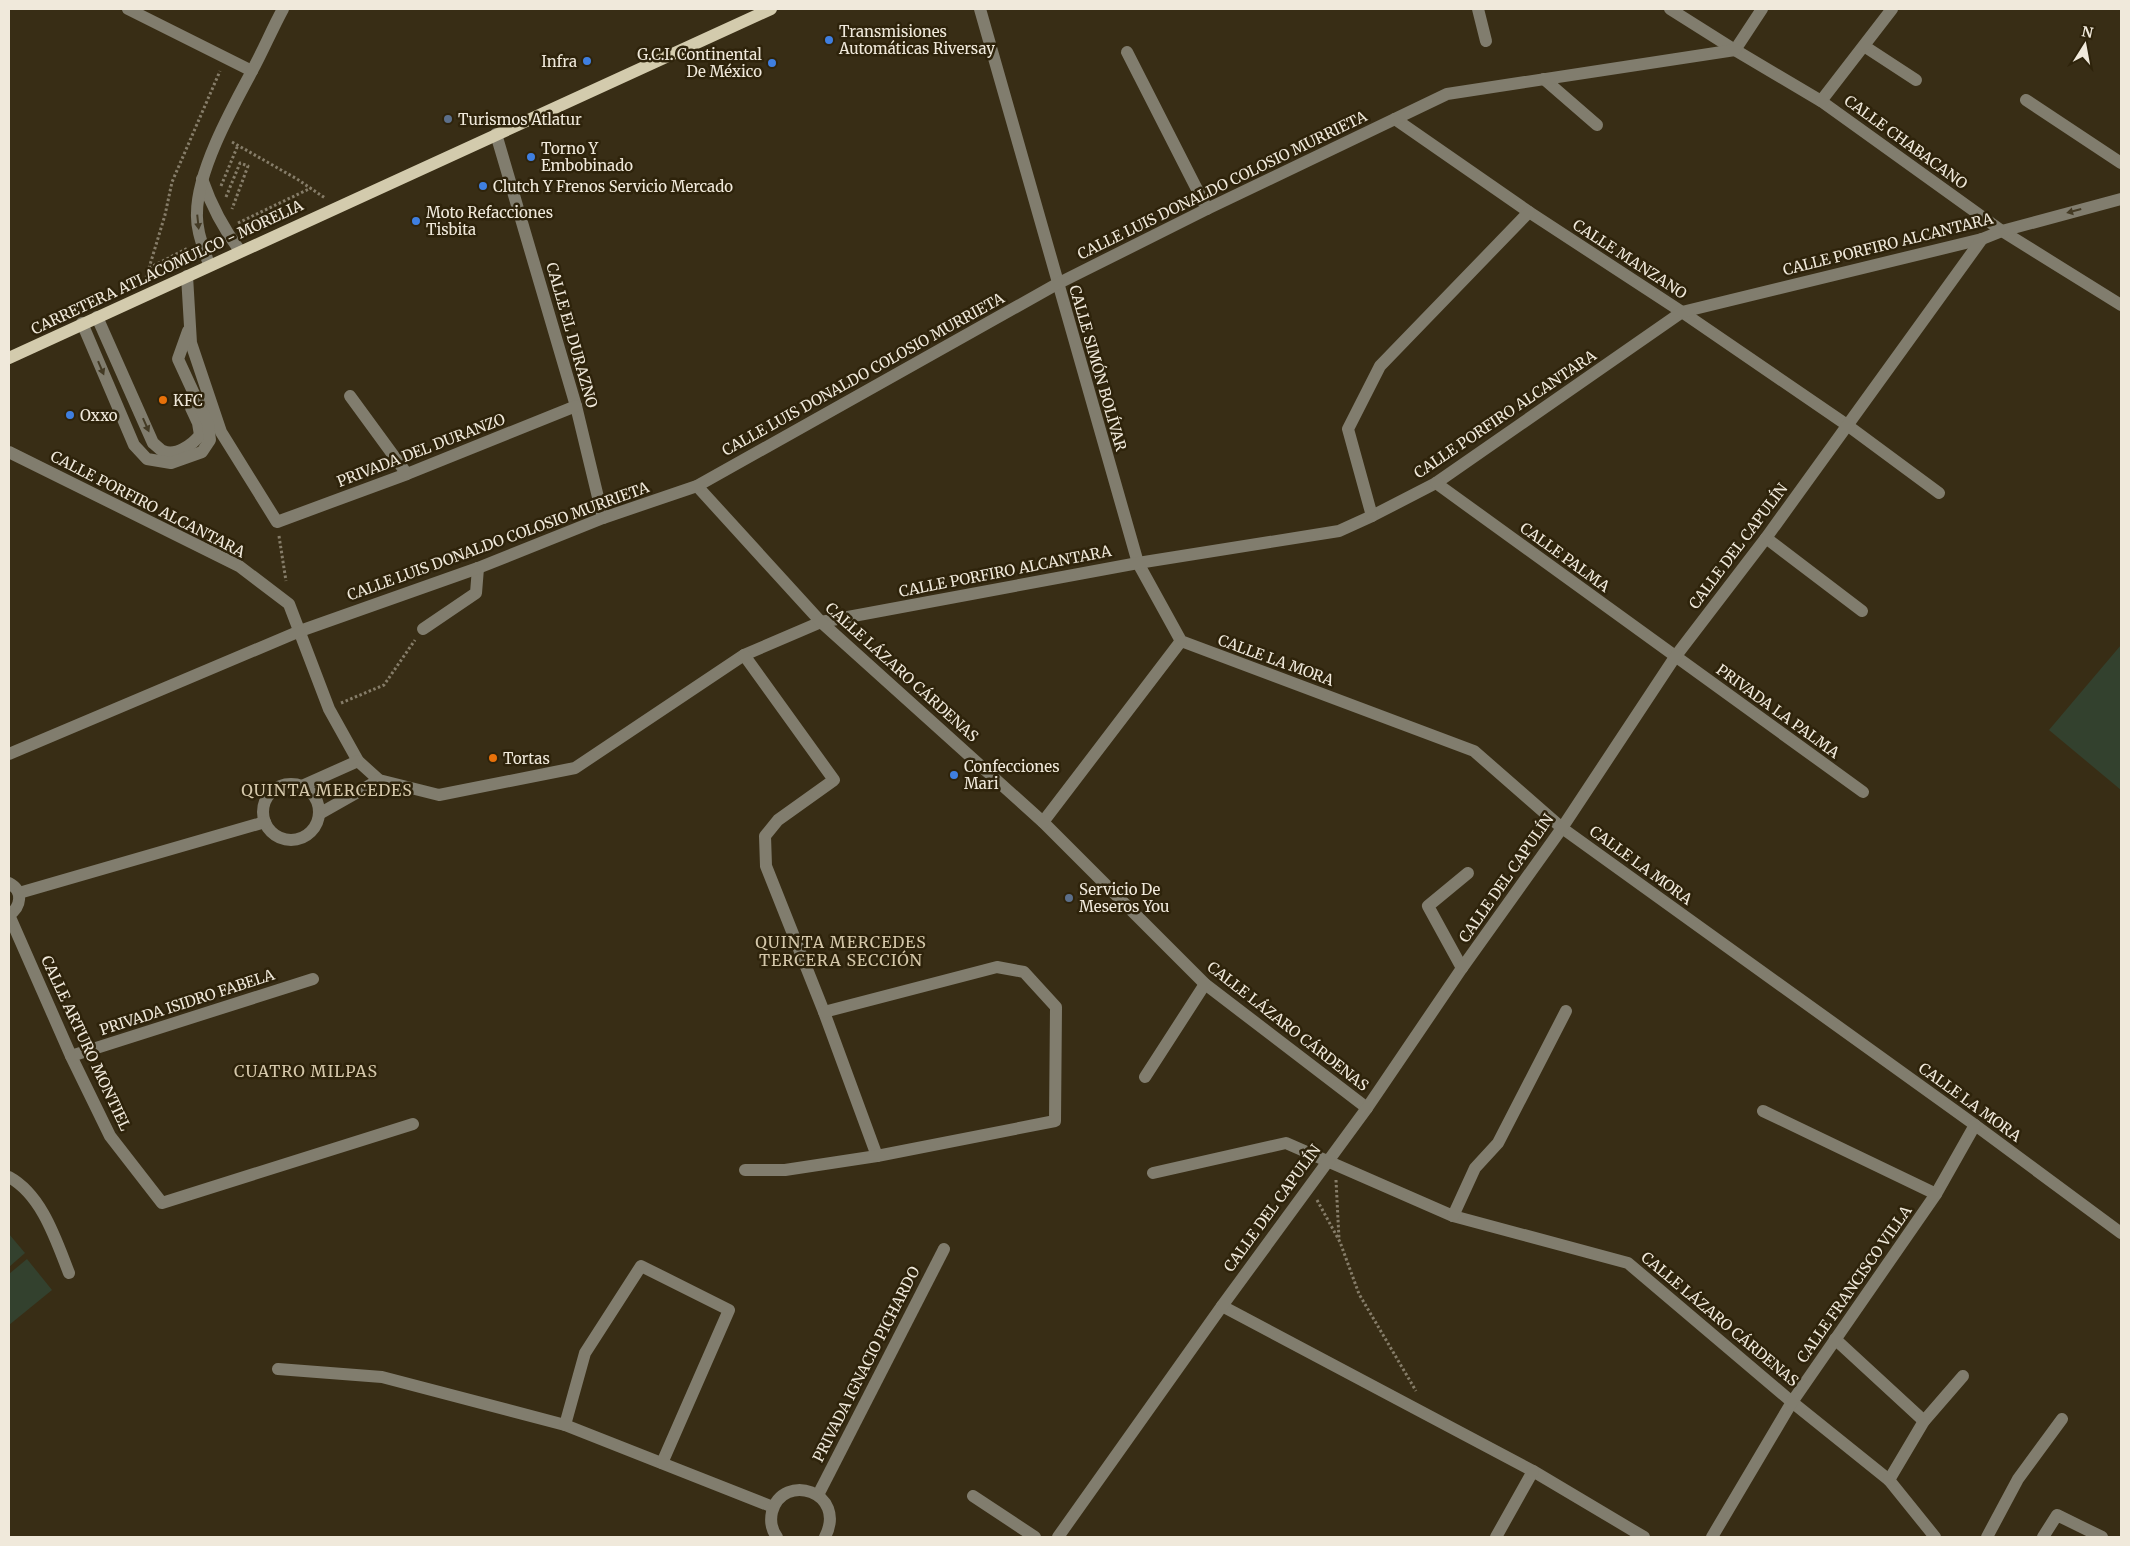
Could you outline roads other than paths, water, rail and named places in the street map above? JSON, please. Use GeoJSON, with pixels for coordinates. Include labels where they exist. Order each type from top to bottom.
{"type":"FeatureCollection","features":[{"type":"Feature","properties":{"kind":"main road","name":"CARRETERA ATLACOMULCO - MORELIA"},"geometry":{"type":"LineString","coordinates":[[9,358],[771,9]]}},
{"type":"Feature","properties":{"kind":"street"},"geometry":{"type":"LineString","coordinates":[[128,9],[226,56],[252,71]]}},
{"type":"Feature","properties":{"kind":"street"},"geometry":{"type":"LineString","coordinates":[[209,265],[197,227],[198,197],[202,179],[240,90],[252,71],[283,9]]}},
{"type":"Feature","properties":{"kind":"street","name":"CALLE SIMÓN BOLÍVAR"},"geometry":{"type":"LineString","coordinates":[[980,9],[1138,563]]}},
{"type":"Feature","properties":{"kind":"street"},"geometry":{"type":"LineString","coordinates":[[1478,9],[1486,41]]}},
{"type":"Feature","properties":{"kind":"street","name":"CALLE CHABACANO"},"geometry":{"type":"LineString","coordinates":[[1670,9],[1821,101],[2002,231],[2121,305]]}},
{"type":"Feature","properties":{"kind":"street"},"geometry":{"type":"LineString","coordinates":[[1735,50],[1762,9]]}},
{"type":"Feature","properties":{"kind":"street"},"geometry":{"type":"LineString","coordinates":[[1821,101],[1892,9]]}},
{"type":"Feature","properties":{"kind":"street"},"geometry":{"type":"LineString","coordinates":[[1864,46],[1916,80]]}},
{"type":"Feature","properties":{"kind":"street","name":"CALLE LUIS DONALDO COLOSIO MURRIETA"},"geometry":{"type":"LineString","coordinates":[[9,754],[300,631],[478,568],[603,518],[697,486],[1057,284],[1207,209],[1447,94],[1735,50]]}},
{"type":"Feature","properties":{"kind":"street"},"geometry":{"type":"LineString","coordinates":[[1127,52],[1207,209]]}},
{"type":"Feature","properties":{"kind":"street"},"geometry":{"type":"LineString","coordinates":[[1544,79],[1597,124]]}},
{"type":"Feature","properties":{"kind":"street"},"geometry":{"type":"LineString","coordinates":[[2026,100],[2121,163]]}},
{"type":"Feature","properties":{"kind":"street","name":"CALLE MANZANO"},"geometry":{"type":"LineString","coordinates":[[1395,119],[1529,212],[1682,312],[1847,425],[1939,493]]}},
{"type":"Feature","properties":{"kind":"street","name":"CALLE EL DURAZNO"},"geometry":{"type":"LineString","coordinates":[[496,134],[576,406],[603,518]]}},
{"type":"Feature","properties":{"kind":"street"},"geometry":{"type":"LineString","coordinates":[[202,179],[224,230],[240,251]]}},
{"type":"Feature","properties":{"kind":"street","name":"CALLE PORFIRO ALCANTARA"},"geometry":{"type":"LineString","coordinates":[[9,452],[238,566],[289,604],[329,709],[358,761],[379,780],[439,795],[575,768],[744,655],[821,622],[1138,563],[1339,531],[1436,483],[1682,312],[1982,239],[2002,231],[2121,199]]}},
{"type":"Feature","properties":{"kind":"street"},"geometry":{"type":"LineString","coordinates":[[1372,516],[1348,429],[1380,366],[1529,212]]}},
{"type":"Feature","properties":{"kind":"street","name":"CALLE DEL CAPULÍN"},"geometry":{"type":"LineString","coordinates":[[1058,1537],[1307,1188],[1331,1164],[1462,968],[1562,828],[1675,657],[1766,538],[1982,239]]}},
{"type":"Feature","properties":{"kind":"street"},"geometry":{"type":"LineString","coordinates":[[97,317],[154,443],[163,451],[173,452],[194,442],[200,434],[198,423],[174,372],[190,325],[187,276]]}},
{"type":"Feature","properties":{"kind":"street"},"geometry":{"type":"LineString","coordinates":[[82,323],[134,445],[148,459],[171,463],[202,452],[210,440],[208,424],[178,359]]}},
{"type":"Feature","properties":{"kind":"street","name":"PRIVADA DEL DURANZO"},"geometry":{"type":"LineString","coordinates":[[190,325],[191,342],[221,432],[277,522],[407,474],[576,406]]}},
{"type":"Feature","properties":{"kind":"street"},"geometry":{"type":"LineString","coordinates":[[350,396],[407,474]]}},
{"type":"Feature","properties":{"kind":"street","name":"CALLE PALMA"},"geometry":{"type":"LineString","coordinates":[[1436,483],[1675,657]]}},
{"type":"Feature","properties":{"kind":"street","name":"CALLE LÁZARO CÁRDENAS"},"geometry":{"type":"LineString","coordinates":[[697,486],[821,622],[1043,822],[1205,984],[1367,1108]]}},
{"type":"Feature","properties":{"kind":"street"},"geometry":{"type":"LineString","coordinates":[[1766,538],[1862,610]]}},
{"type":"Feature","properties":{"kind":"street"},"geometry":{"type":"LineString","coordinates":[[1043,822],[1180,641],[1138,563]]}},
{"type":"Feature","properties":{"kind":"street"},"geometry":{"type":"LineString","coordinates":[[423,629],[476,593],[478,568]]}},
{"type":"Feature","properties":{"kind":"street","name":"CALLE LA MORA"},"geometry":{"type":"LineString","coordinates":[[1180,641],[1474,751],[1562,828],[1975,1125],[2121,1233]]}},
{"type":"Feature","properties":{"kind":"street"},"geometry":{"type":"LineString","coordinates":[[744,655],[834,780],[778,820],[765,836],[766,866],[824,1012],[877,1156]]}},
{"type":"Feature","properties":{"kind":"street","name":"PRIVADA LA PALMA"},"geometry":{"type":"LineString","coordinates":[[1675,657],[1862,792]]}},
{"type":"Feature","properties":{"kind":"street"},"geometry":{"type":"LineString","coordinates":[[302,786],[358,761]]}},
{"type":"Feature","properties":{"kind":"street"},"geometry":{"type":"LineString","coordinates":[[319,814],[379,780]]}},
{"type":"Feature","properties":{"kind":"street"},"geometry":{"type":"LineString","coordinates":[[289,784],[302,786],[315,797],[319,814],[316,826],[307,835],[296,840],[283,839],[272,833],[265,822],[263,809],[267,797],[277,788],[289,784]]}},
{"type":"Feature","properties":{"kind":"street"},"geometry":{"type":"LineString","coordinates":[[19,893],[265,822]]}},
{"type":"Feature","properties":{"kind":"street"},"geometry":{"type":"LineString","coordinates":[[1462,968],[1428,906],[1468,873]]}},
{"type":"Feature","properties":{"kind":"street"},"geometry":{"type":"LineString","coordinates":[[9,884],[14,886],[19,893],[20,902],[16,910],[9,915]]}},
{"type":"Feature","properties":{"kind":"street","name":"CALLE ARTURO MONTIEL"},"geometry":{"type":"LineString","coordinates":[[9,915],[71,1056],[110,1136],[162,1203],[413,1124]]}},
{"type":"Feature","properties":{"kind":"street"},"geometry":{"type":"LineString","coordinates":[[745,1170],[785,1170],[877,1156],[1055,1121],[1056,1007],[1024,972],[997,967],[824,1012]]}},
{"type":"Feature","properties":{"kind":"street","name":"PRIVADA ISIDRO FABELA"},"geometry":{"type":"LineString","coordinates":[[71,1056],[313,979]]}},
{"type":"Feature","properties":{"kind":"street"},"geometry":{"type":"LineString","coordinates":[[1145,1077],[1205,984]]}},
{"type":"Feature","properties":{"kind":"street"},"geometry":{"type":"LineString","coordinates":[[1452,1216],[1476,1168],[1498,1142],[1566,1011]]}},
{"type":"Feature","properties":{"kind":"street"},"geometry":{"type":"LineString","coordinates":[[1763,1111],[1936,1194]]}},
{"type":"Feature","properties":{"kind":"street","name":"CALLE FRANCISCO VILLA"},"geometry":{"type":"LineString","coordinates":[[1712,1537],[1792,1402],[1936,1194],[1975,1125]]}},
{"type":"Feature","properties":{"kind":"street","name":"CALLE LÁZARO CÁRDENAS"},"geometry":{"type":"LineString","coordinates":[[1153,1173],[1286,1143],[1452,1216],[1628,1263],[1792,1402],[1889,1480],[1935,1537]]}},
{"type":"Feature","properties":{"kind":"street"},"geometry":{"type":"LineString","coordinates":[[9,1177],[19,1182],[47,1218],[68,1273]]}},
{"type":"Feature","properties":{"kind":"street","name":"PRIVADA IGNACIO PICHARDO"},"geometry":{"type":"LineString","coordinates":[[818,1495],[944,1249]]}},
{"type":"Feature","properties":{"kind":"street"},"geometry":{"type":"LineString","coordinates":[[565,1425],[585,1353],[641,1266],[729,1310],[662,1463]]}},
{"type":"Feature","properties":{"kind":"street"},"geometry":{"type":"LineString","coordinates":[[1222,1306],[1533,1471],[1644,1537]]}},
{"type":"Feature","properties":{"kind":"street"},"geometry":{"type":"LineString","coordinates":[[1835,1339],[1924,1422]]}},
{"type":"Feature","properties":{"kind":"street"},"geometry":{"type":"LineString","coordinates":[[278,1369],[382,1376],[565,1425],[773,1507]]}},
{"type":"Feature","properties":{"kind":"street"},"geometry":{"type":"LineString","coordinates":[[1889,1480],[1924,1422],[1963,1376]]}},
{"type":"Feature","properties":{"kind":"street"},"geometry":{"type":"LineString","coordinates":[[1987,1537],[2018,1479],[2062,1419]]}},
{"type":"Feature","properties":{"kind":"street"},"geometry":{"type":"LineString","coordinates":[[1496,1537],[1533,1471]]}},
{"type":"Feature","properties":{"kind":"street"},"geometry":{"type":"LineString","coordinates":[[777,1537],[771,1527],[773,1507],[784,1494],[792,1490],[810,1491],[818,1495],[830,1510],[830,1529],[825,1537]]}},
{"type":"Feature","properties":{"kind":"street"},"geometry":{"type":"LineString","coordinates":[[973,1496],[1035,1537]]}},
{"type":"Feature","properties":{"kind":"street"},"geometry":{"type":"LineString","coordinates":[[2043,1537],[2057,1515],[2102,1537]]}},
{"type":"Feature","properties":{"kind":"place","name":"Transmisiones Automáticas Riversay"},"geometry":{"type":"Point","coordinates":[829,40]}},
{"type":"Feature","properties":{"kind":"place","name":"Infra"},"geometry":{"type":"Point","coordinates":[587,61]}},
{"type":"Feature","properties":{"kind":"place","name":"G.C.I. Continental De México"},"geometry":{"type":"Point","coordinates":[772,63]}},
{"type":"Feature","properties":{"kind":"place","name":"Turismos Atlatur"},"geometry":{"type":"Point","coordinates":[448,119]}},
{"type":"Feature","properties":{"kind":"place","name":"Torno Y Embobinado"},"geometry":{"type":"Point","coordinates":[531,157]}},
{"type":"Feature","properties":{"kind":"place","name":"Clutch Y Frenos Servicio Mercado"},"geometry":{"type":"Point","coordinates":[483,186]}},
{"type":"Feature","properties":{"kind":"place","name":"Moto Refacciones Tisbita"},"geometry":{"type":"Point","coordinates":[416,221]}},
{"type":"Feature","properties":{"kind":"place","name":"KFC"},"geometry":{"type":"Point","coordinates":[163,400]}},
{"type":"Feature","properties":{"kind":"place","name":"Oxxo"},"geometry":{"type":"Point","coordinates":[70,415]}},
{"type":"Feature","properties":{"kind":"place","name":"Tortas"},"geometry":{"type":"Point","coordinates":[493,758]}},
{"type":"Feature","properties":{"kind":"place","name":"Confecciones Mari"},"geometry":{"type":"Point","coordinates":[954,775]}},
{"type":"Feature","properties":{"kind":"place","name":"Servicio De Meseros You"},"geometry":{"type":"Point","coordinates":[1069,898]}},
{"type":"Feature","properties":{"kind":"district","name":"QUINTA MERCEDES"},"geometry":{"type":"Point","coordinates":[327,790]}},
{"type":"Feature","properties":{"kind":"district","name":"QUINTA MERCEDES TERCERA SECCIÓN"},"geometry":{"type":"Point","coordinates":[841,951]}},
{"type":"Feature","properties":{"kind":"district","name":"CUATRO MILPAS"},"geometry":{"type":"Point","coordinates":[306,1071]}}]}
